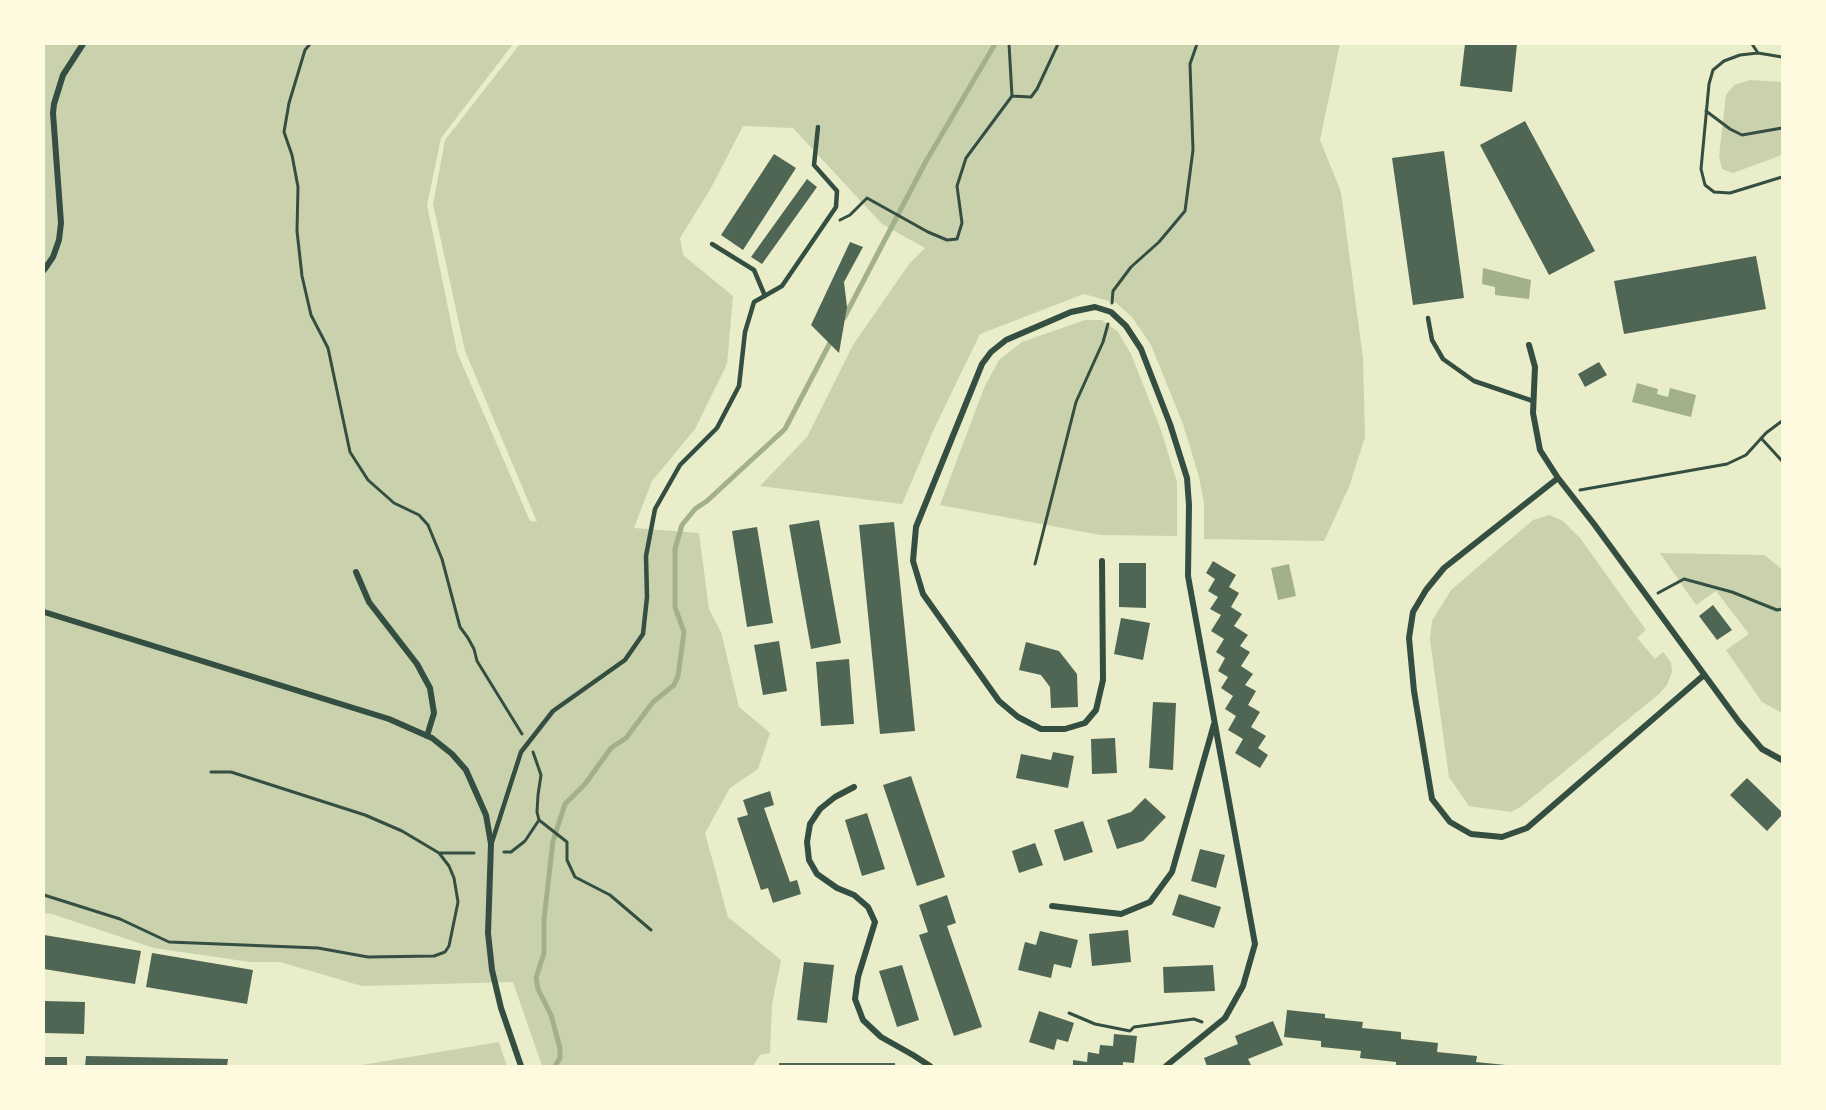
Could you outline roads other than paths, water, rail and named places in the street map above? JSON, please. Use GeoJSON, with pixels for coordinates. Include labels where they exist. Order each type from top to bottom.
{"type":"FeatureCollection","features":[{"type":"Feature","properties":{"kind":"street"},"geometry":{"type":"LineString","coordinates":[[44,270],[53,257],[59,240],[61,223],[54,104],[63,75],[76,51],[83,44]]}},
{"type":"Feature","properties":{"kind":"street"},"geometry":{"type":"LineString","coordinates":[[1102,561],[1102,680],[1096,710],[1085,723],[1065,729],[1041,729],[1018,717],[999,701],[922,594],[913,561],[916,527],[982,364],[991,352],[1006,340],[1071,312],[1095,307],[1112,312],[1126,326],[1141,349],[1170,424],[1187,478],[1188,576],[1255,944],[1243,986],[1225,1018],[1166,1066]]}},
{"type":"Feature","properties":{"kind":"street"},"geometry":{"type":"LineString","coordinates":[[1528,345],[1535,368],[1533,414],[1540,450],[1558,478],[1739,722],[1762,749],[1782,760]]}},
{"type":"Feature","properties":{"kind":"street"},"geometry":{"type":"LineString","coordinates":[[1558,478],[1444,568],[1426,590],[1413,612],[1409,638],[1414,691],[1432,799],[1450,822],[1471,834],[1502,837],[1527,828],[1704,675]]}},
{"type":"Feature","properties":{"kind":"street"},"geometry":{"type":"LineString","coordinates":[[356,572],[369,602],[417,664],[430,688],[434,713],[427,736]]}},
{"type":"Feature","properties":{"kind":"street"},"geometry":{"type":"LineString","coordinates":[[44,612],[389,718],[427,736],[452,754],[466,770],[486,815],[491,844],[488,933],[492,970],[501,1008],[521,1066]]}},
{"type":"Feature","properties":{"kind":"street"},"geometry":{"type":"LineString","coordinates":[[1052,906],[1121,914],[1150,902],[1172,872],[1215,720]]}},
{"type":"Feature","properties":{"kind":"street"},"geometry":{"type":"LineString","coordinates":[[854,787],[835,797],[820,809],[810,824],[807,842],[809,860],[817,874],[837,888],[854,895],[868,907],[875,922],[858,977],[855,999],[863,1020],[881,1038],[930,1066]]}},
{"type":"Feature","properties":{"kind":"lane"},"geometry":{"type":"LineString","coordinates":[[491,844],[521,752],[553,711],[625,660],[644,634],[647,597],[645,556],[655,509],[680,465],[717,428],[739,386],[745,332],[754,302],[782,286],[836,207],[837,191],[814,165],[818,127]]}},
{"type":"Feature","properties":{"kind":"lane"},"geometry":{"type":"LineString","coordinates":[[712,244],[754,270],[765,296]]}},
{"type":"Feature","properties":{"kind":"lane"},"geometry":{"type":"LineString","coordinates":[[1428,318],[1432,340],[1443,359],[1474,381],[1533,401]]}},
{"type":"Feature","properties":{"kind":"waterway"},"geometry":{"type":"LineString","coordinates":[[844,318],[925,163],[995,44]]}},
{"type":"Feature","properties":{"kind":"waterway"},"geometry":{"type":"LineString","coordinates":[[555,1066],[560,1058],[560,1048],[551,1015],[538,989],[536,978],[544,953],[544,919],[553,841],[565,804],[585,784],[611,748],[626,738],[653,702],[674,685],[678,676],[684,632],[675,607],[675,549],[682,525],[695,509],[707,501],[785,429],[832,339]]}}]}
